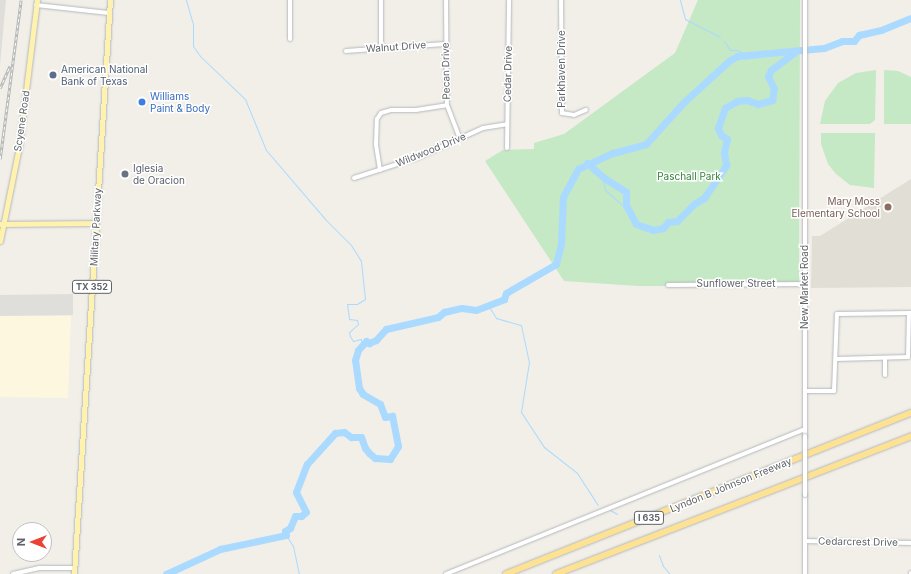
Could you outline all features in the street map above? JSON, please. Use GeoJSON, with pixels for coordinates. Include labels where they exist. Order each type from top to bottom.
{"type":"FeatureCollection","features":[{"type":"Feature","properties":{"kind":"highway","name":"Lyndon B Johnson Freeway"},"geometry":{"type":"LineString","coordinates":[[506,574],[911,413]]}},
{"type":"Feature","properties":{"kind":"highway","name":"Lyndon B Johnson Freeway"},"geometry":{"type":"LineString","coordinates":[[556,574],[911,436]]}},
{"type":"Feature","properties":{"kind":"main road","name":"Military Parkway"},"geometry":{"type":"LineString","coordinates":[[74,574],[110,0]]}},
{"type":"Feature","properties":{"kind":"main road","name":"Scyene Road"},"geometry":{"type":"LineString","coordinates":[[0,239],[19,147],[36,2]]}},
{"type":"Feature","properties":{"kind":"main road"},"geometry":{"type":"LineString","coordinates":[[2,224],[96,224]]}},
{"type":"Feature","properties":{"kind":"street"},"geometry":{"type":"LineString","coordinates":[[290,0],[290,39]]}},
{"type":"Feature","properties":{"kind":"street"},"geometry":{"type":"LineString","coordinates":[[381,0],[381,48]]}},
{"type":"Feature","properties":{"kind":"street","name":"Pecan Drive"},"geometry":{"type":"LineString","coordinates":[[446,0],[445,44],[447,105],[460,139]]}},
{"type":"Feature","properties":{"kind":"street","name":"Cedar Drive"},"geometry":{"type":"LineString","coordinates":[[507,148],[509,0]]}},
{"type":"Feature","properties":{"kind":"street","name":"Parkhaven Drive"},"geometry":{"type":"LineString","coordinates":[[561,0],[562,113],[574,114],[586,110]]}},
{"type":"Feature","properties":{"kind":"street","name":"New Market Road"},"geometry":{"type":"LineString","coordinates":[[805,0],[805,574]]}},
{"type":"Feature","properties":{"kind":"street"},"geometry":{"type":"LineString","coordinates":[[36,2],[109,13]]}},
{"type":"Feature","properties":{"kind":"street","name":"Walnut Drive"},"geometry":{"type":"LineString","coordinates":[[346,51],[445,44]]}},
{"type":"Feature","properties":{"kind":"street"},"geometry":{"type":"LineString","coordinates":[[380,170],[376,144],[377,119],[381,113],[390,110],[416,110],[447,105]]}},
{"type":"Feature","properties":{"kind":"street","name":"Wildwood Drive"},"geometry":{"type":"LineString","coordinates":[[354,178],[419,157],[483,128],[507,124]]}},
{"type":"Feature","properties":{"kind":"street","name":"Sunflower Street"},"geometry":{"type":"LineString","coordinates":[[668,285],[805,284]]}},
{"type":"Feature","properties":{"kind":"street"},"geometry":{"type":"LineString","coordinates":[[805,391],[834,391],[837,314],[910,313],[908,357],[885,359],[836,359]]}},
{"type":"Feature","properties":{"kind":"street"},"geometry":{"type":"LineString","coordinates":[[885,359],[885,375]]}},
{"type":"Feature","properties":{"kind":"street"},"geometry":{"type":"LineString","coordinates":[[446,574],[805,429]]}},
{"type":"Feature","properties":{"kind":"street","name":"Cedarcrest Drive"},"geometry":{"type":"LineString","coordinates":[[805,541],[911,543]]}},
{"type":"Feature","properties":{"kind":"street"},"geometry":{"type":"LineString","coordinates":[[13,574],[46,567],[75,568]]}},
{"type":"Feature","properties":{"kind":"shaded area"},"geometry":{"type":"Polygon","coordinates":[[[0,0],[6,0],[0,65],[0,0]]]}},
{"type":"Feature","properties":{"kind":"shaded area","name":"Mary Moss Elementary School"},"geometry":{"type":"Polygon","coordinates":[[[911,179],[911,287],[811,288],[812,236],[820,236],[911,179]]]}},
{"type":"Feature","properties":{"kind":"shaded area"},"geometry":{"type":"Polygon","coordinates":[[[73,294],[73,315],[0,316],[0,295],[73,294]]]}},
{"type":"Feature","properties":{"kind":"shaded area"},"geometry":{"type":"Polygon","coordinates":[[[0,316],[71,316],[68,398],[0,397],[0,316]]]}},
{"type":"Feature","properties":{"kind":"green space","name":"Paschall Park"},"geometry":{"type":"Polygon","coordinates":[[[698,0],[800,0],[799,286],[638,286],[564,281],[485,161],[503,150],[534,149],[534,143],[564,134],[675,53],[698,0]]]}},
{"type":"Feature","properties":{"kind":"green space"},"geometry":{"type":"Polygon","coordinates":[[[876,70],[875,120],[870,124],[820,124],[825,101],[838,83],[856,73],[876,70]]]}},
{"type":"Feature","properties":{"kind":"green space"},"geometry":{"type":"Polygon","coordinates":[[[884,70],[898,71],[911,77],[911,124],[884,124],[884,70]]]}},
{"type":"Feature","properties":{"kind":"green space"},"geometry":{"type":"Polygon","coordinates":[[[821,133],[875,133],[874,188],[850,185],[836,174],[828,164],[821,144],[821,133]]]}},
{"type":"Feature","properties":{"kind":"waterway"},"geometry":{"type":"LineString","coordinates":[[186,0],[193,24],[193,46],[200,56],[245,99],[266,150],[326,220],[351,245],[361,261],[365,299],[357,304],[347,304],[349,319],[357,320],[358,324],[349,332],[350,336],[353,341],[361,339],[361,347]]}},
{"type":"Feature","properties":{"kind":"waterway"},"geometry":{"type":"LineString","coordinates":[[680,0],[685,19],[720,37]]}},
{"type":"Feature","properties":{"kind":"waterway"},"geometry":{"type":"LineString","coordinates":[[166,574],[220,549],[286,535],[285,531],[290,528],[295,516],[301,516],[306,512],[296,492],[307,464],[335,433],[344,432],[351,437],[361,437],[365,448],[375,458],[390,459],[398,446],[392,416],[385,417],[380,404],[363,394],[359,388],[355,360],[358,350],[366,341],[369,343],[376,340],[386,329],[438,317],[444,312],[462,308],[476,310],[504,299],[506,293],[556,264],[561,244],[563,197],[578,169],[613,153],[646,144],[684,102],[730,60],[738,56],[824,48],[842,41],[854,41],[859,35],[881,30],[911,18]]}},
{"type":"Feature","properties":{"kind":"waterway"},"geometry":{"type":"LineString","coordinates":[[724,41],[730,50],[737,50],[745,55]]}},
{"type":"Feature","properties":{"kind":"waterway"},"geometry":{"type":"LineString","coordinates":[[587,163],[604,178],[626,192],[626,205],[636,224],[653,230],[663,228],[668,222],[677,221],[694,204],[704,198],[726,165],[724,152],[727,139],[721,135],[718,128],[725,108],[737,101],[747,100],[758,104],[772,100],[774,89],[768,76],[771,70],[796,51]]}},
{"type":"Feature","properties":{"kind":"waterway"},"geometry":{"type":"LineString","coordinates":[[602,176],[605,190],[628,210]]}},
{"type":"Feature","properties":{"kind":"waterway"},"geometry":{"type":"LineString","coordinates":[[488,305],[496,318],[521,325],[529,362],[521,412],[544,447],[577,473],[598,505]]}},
{"type":"Feature","properties":{"kind":"waterway"},"geometry":{"type":"LineString","coordinates":[[610,510],[617,514]]}},
{"type":"Feature","properties":{"kind":"waterway"},"geometry":{"type":"LineString","coordinates":[[286,535],[293,546],[299,574]]}},
{"type":"Feature","properties":{"kind":"waterway"},"geometry":{"type":"LineString","coordinates":[[659,555],[663,566],[670,574]]}},
{"type":"Feature","properties":{"kind":"railway"},"geometry":{"type":"LineString","coordinates":[[0,159],[21,0]]}},
{"type":"Feature","properties":{"kind":"railway"},"geometry":{"type":"LineString","coordinates":[[0,88],[10,66]]}},
{"type":"Feature","properties":{"kind":"place","name":"American National Bank of Texas"},"geometry":{"type":"Point","coordinates":[53,75]}},
{"type":"Feature","properties":{"kind":"place","name":"Williams Paint & Body"},"geometry":{"type":"Point","coordinates":[142,102]}},
{"type":"Feature","properties":{"kind":"place","name":"Iglesia de Oracion"},"geometry":{"type":"Point","coordinates":[125,174]}},
{"type":"Feature","properties":{"kind":"place","name":"Mary Moss Elementary School"},"geometry":{"type":"Point","coordinates":[888,207]}}]}
